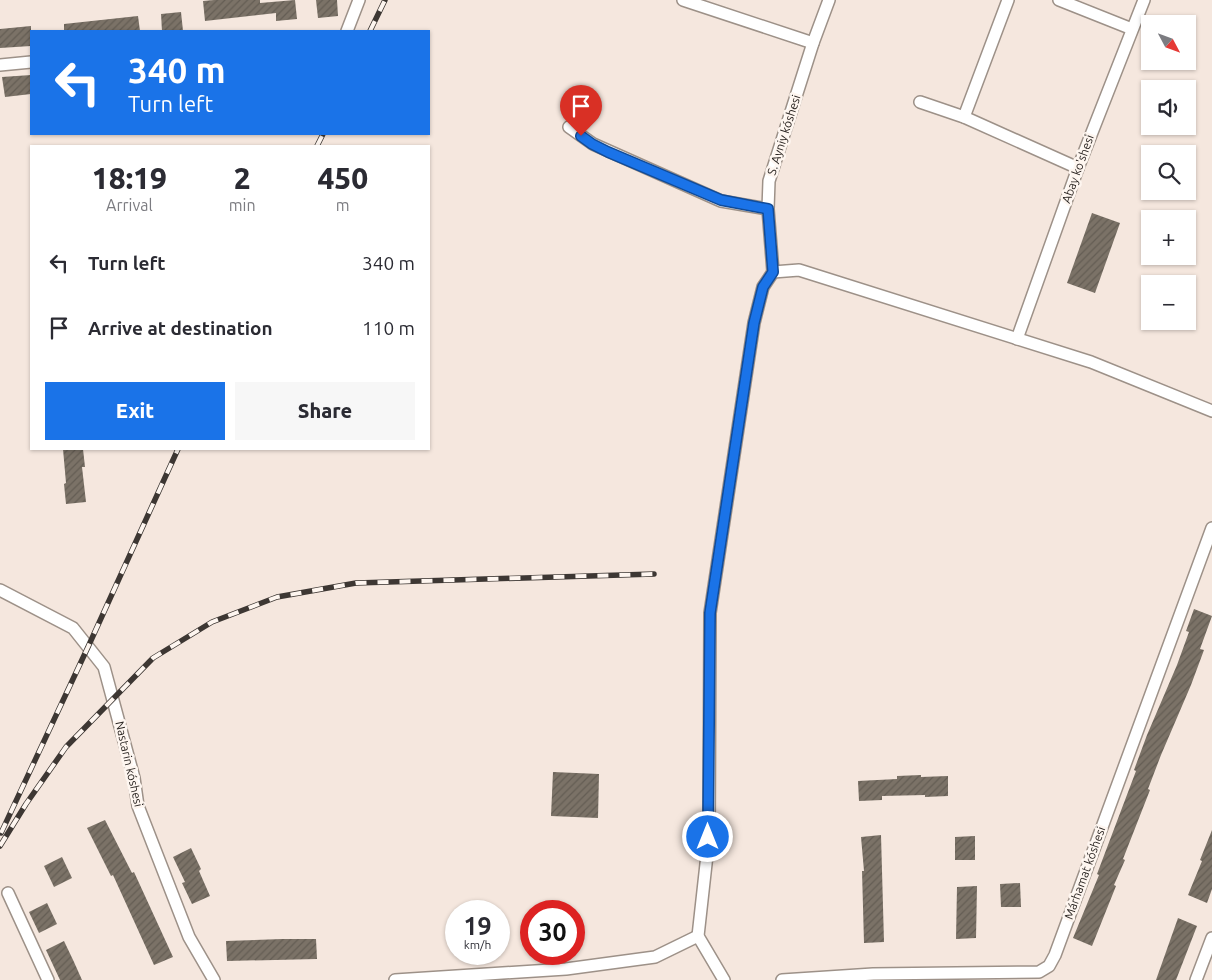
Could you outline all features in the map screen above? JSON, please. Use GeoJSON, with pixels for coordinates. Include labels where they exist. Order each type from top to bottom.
{"type":"FeatureCollection","features":[{"type":"Feature","properties":{"kind":"street"},"geometry":{"type":"LineString","coordinates":[[347,30],[359,0]]}},
{"type":"Feature","properties":{"kind":"street"},"geometry":{"type":"LineString","coordinates":[[683,0],[813,43]]}},
{"type":"Feature","properties":{"kind":"street","name":"S. Ayniy kóshesi"},"geometry":{"type":"LineString","coordinates":[[773,272],[768,209],[769,181],[813,43],[829,0]]}},
{"type":"Feature","properties":{"kind":"street"},"geometry":{"type":"LineString","coordinates":[[964,117],[1008,0]]}},
{"type":"Feature","properties":{"kind":"street"},"geometry":{"type":"LineString","coordinates":[[1059,0],[1132,29]]}},
{"type":"Feature","properties":{"kind":"street","name":"Abay ko'shesi"},"geometry":{"type":"LineString","coordinates":[[1017,339],[1078,168],[1144,0]]}},
{"type":"Feature","properties":{"kind":"street"},"geometry":{"type":"LineString","coordinates":[[0,65],[30,62]]}},
{"type":"Feature","properties":{"kind":"street"},"geometry":{"type":"LineString","coordinates":[[920,102],[964,117],[1078,168]]}},
{"type":"Feature","properties":{"kind":"street"},"geometry":{"type":"LineString","coordinates":[[569,128],[592,144],[721,200],[768,209]]}},
{"type":"Feature","properties":{"kind":"street"},"geometry":{"type":"LineString","coordinates":[[724,980],[698,936],[708,837],[710,613],[754,323],[763,287],[773,272],[799,270],[1091,362],[1212,411]]}},
{"type":"Feature","properties":{"kind":"street","name":"Márhamat kóshesi"},"geometry":{"type":"LineString","coordinates":[[782,980],[873,974],[1039,972],[1049,966],[1055,955],[1212,528]]}},
{"type":"Feature","properties":{"kind":"street","name":"Nastarin kóshesi"},"geometry":{"type":"LineString","coordinates":[[0,590],[73,628],[104,667],[134,778],[138,806],[188,937],[214,980]]}},
{"type":"Feature","properties":{"kind":"street"},"geometry":{"type":"LineString","coordinates":[[8,893],[48,980]]}},
{"type":"Feature","properties":{"kind":"street"},"geometry":{"type":"LineString","coordinates":[[394,980],[566,969],[655,957],[698,936]]}},
{"type":"Feature","properties":{"kind":"street"},"geometry":{"type":"LineString","coordinates":[[1196,980],[1212,938]]}},
{"type":"Feature","properties":{"kind":"building"},"geometry":{"type":"Polygon","coordinates":[[[260,0],[260,3],[295,0],[297,19],[276,21],[276,13],[205,21],[203,1],[260,0]]]}},
{"type":"Feature","properties":{"kind":"building"},"geometry":{"type":"Polygon","coordinates":[[[316,0],[337,0],[338,16],[318,18],[316,0]]]}},
{"type":"Feature","properties":{"kind":"building"},"geometry":{"type":"Polygon","coordinates":[[[181,12],[183,30],[162,30],[161,14],[181,12]]]}},
{"type":"Feature","properties":{"kind":"building"},"geometry":{"type":"Polygon","coordinates":[[[138,16],[140,30],[64,30],[64,24],[138,16]]]}},
{"type":"Feature","properties":{"kind":"building"},"geometry":{"type":"Polygon","coordinates":[[[31,26],[30,46],[0,48],[0,29],[31,26]]]}},
{"type":"Feature","properties":{"kind":"building"},"geometry":{"type":"Polygon","coordinates":[[[30,75],[30,94],[5,97],[2,77],[30,75]]]}},
{"type":"Feature","properties":{"kind":"building"},"geometry":{"type":"Polygon","coordinates":[[[1092,213],[1120,223],[1095,293],[1067,283],[1092,213]]]}},
{"type":"Feature","properties":{"kind":"building"},"geometry":{"type":"Polygon","coordinates":[[[63,450],[83,450],[85,467],[82,467],[86,502],[66,504],[64,484],[66,483],[63,450]]]}},
{"type":"Feature","properties":{"kind":"building"},"geometry":{"type":"Polygon","coordinates":[[[1194,609],[1212,616],[1200,649],[1204,650],[1148,789],[1150,790],[1114,885],[1116,886],[1092,946],[1073,938],[1099,875],[1097,874],[1136,771],[1134,770],[1147,735],[1177,665],[1189,632],[1186,631],[1194,609]]]}},
{"type":"Feature","properties":{"kind":"building"},"geometry":{"type":"Polygon","coordinates":[[[553,772],[599,774],[598,818],[551,816],[553,772]]]}},
{"type":"Feature","properties":{"kind":"building"},"geometry":{"type":"Polygon","coordinates":[[[921,775],[921,777],[948,776],[948,796],[882,796],[882,800],[859,801],[858,781],[897,779],[897,776],[921,775]]]}},
{"type":"Feature","properties":{"kind":"building"},"geometry":{"type":"Polygon","coordinates":[[[105,820],[132,873],[134,872],[173,957],[154,965],[113,875],[111,876],[87,828],[105,820]]]}},
{"type":"Feature","properties":{"kind":"building"},"geometry":{"type":"Polygon","coordinates":[[[1212,830],[1212,889],[1207,903],[1188,895],[1212,830]]]}},
{"type":"Feature","properties":{"kind":"building"},"geometry":{"type":"Polygon","coordinates":[[[881,835],[884,942],[864,943],[862,871],[864,871],[861,837],[881,835]]]}},
{"type":"Feature","properties":{"kind":"building"},"geometry":{"type":"Polygon","coordinates":[[[975,836],[975,860],[955,860],[955,837],[975,836]]]}},
{"type":"Feature","properties":{"kind":"building"},"geometry":{"type":"Polygon","coordinates":[[[191,848],[201,869],[199,871],[210,896],[192,904],[182,883],[185,882],[173,857],[191,848]]]}},
{"type":"Feature","properties":{"kind":"building"},"geometry":{"type":"Polygon","coordinates":[[[62,857],[72,878],[54,887],[44,866],[62,857]]]}},
{"type":"Feature","properties":{"kind":"building"},"geometry":{"type":"Polygon","coordinates":[[[1020,883],[1021,907],[1001,907],[1000,884],[1020,883]]]}},
{"type":"Feature","properties":{"kind":"building"},"geometry":{"type":"Polygon","coordinates":[[[977,886],[976,938],[956,939],[957,887],[977,886]]]}},
{"type":"Feature","properties":{"kind":"building"},"geometry":{"type":"Polygon","coordinates":[[[47,903],[57,924],[39,933],[29,912],[47,903]]]}},
{"type":"Feature","properties":{"kind":"building"},"geometry":{"type":"Polygon","coordinates":[[[1178,918],[1197,926],[1176,980],[1156,980],[1178,918]]]}},
{"type":"Feature","properties":{"kind":"building"},"geometry":{"type":"Polygon","coordinates":[[[316,939],[317,959],[227,961],[226,941],[316,939]]]}},
{"type":"Feature","properties":{"kind":"building"},"geometry":{"type":"Polygon","coordinates":[[[64,941],[82,980],[60,980],[46,950],[64,941]]]}},
{"type":"Feature","properties":{"kind":"railway"},"geometry":{"type":"LineString","coordinates":[[370,30],[385,0]]}},
{"type":"Feature","properties":{"kind":"railway"},"geometry":{"type":"LineString","coordinates":[[318,145],[322,135]]}},
{"type":"Feature","properties":{"kind":"railway"},"geometry":{"type":"LineString","coordinates":[[1,833],[178,450]]}},
{"type":"Feature","properties":{"kind":"railway"},"geometry":{"type":"LineString","coordinates":[[0,846],[26,804],[66,747],[153,658],[212,622],[277,597],[356,583],[654,574]]}},
{"type":"Feature","properties":{"kind":"route"},"geometry":{"type":"LineString","coordinates":[[581,136],[608,152],[721,200],[768,209],[773,272],[763,287],[754,323],[710,613],[708,837]]}}]}
